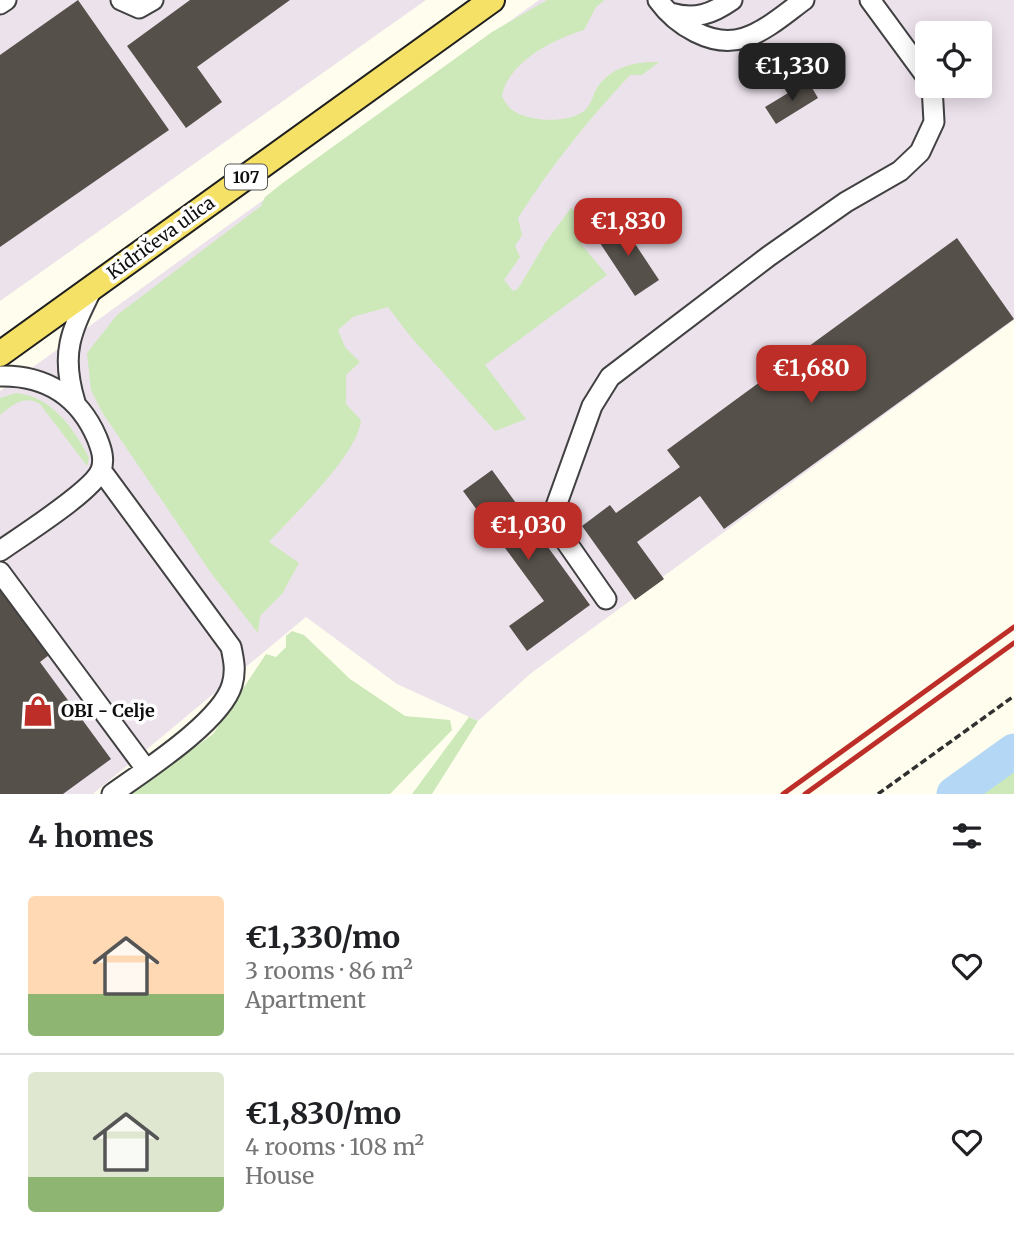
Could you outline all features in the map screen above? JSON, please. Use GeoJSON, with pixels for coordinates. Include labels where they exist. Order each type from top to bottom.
{"type":"FeatureCollection","features":[{"type":"Feature","properties":{"kind":"main road","name":"Kidričeva ulica"},"geometry":{"type":"LineString","coordinates":[[0,354],[492,0]]}},
{"type":"Feature","properties":{"kind":"lane"},"geometry":{"type":"LineString","coordinates":[[0,4],[6,0]]}},
{"type":"Feature","properties":{"kind":"lane"},"geometry":{"type":"LineString","coordinates":[[121,0],[139,8],[153,0]]}},
{"type":"Feature","properties":{"kind":"lane"},"geometry":{"type":"LineString","coordinates":[[663,6],[691,18],[719,10],[732,0]]}},
{"type":"Feature","properties":{"kind":"lane"},"geometry":{"type":"LineString","coordinates":[[663,6],[699,35],[742,39],[768,26],[804,0]]}},
{"type":"Feature","properties":{"kind":"lane"},"geometry":{"type":"LineString","coordinates":[[870,0],[915,61]]}},
{"type":"Feature","properties":{"kind":"lane"},"geometry":{"type":"LineString","coordinates":[[606,599],[551,520],[592,406],[610,377],[769,256],[846,202],[900,171],[920,152],[934,122],[933,98]]}},
{"type":"Feature","properties":{"kind":"lane"},"geometry":{"type":"LineString","coordinates":[[75,402],[67,375],[66,352],[75,324],[93,287]]}},
{"type":"Feature","properties":{"kind":"lane"},"geometry":{"type":"LineString","coordinates":[[0,376],[34,377],[55,387],[75,402],[92,426],[103,452],[101,470],[89,485],[0,551]]}},
{"type":"Feature","properties":{"kind":"lane"},"geometry":{"type":"LineString","coordinates":[[101,470],[231,648],[236,666],[232,687],[220,707],[186,740],[112,794]]}},
{"type":"Feature","properties":{"kind":"lane"},"geometry":{"type":"LineString","coordinates":[[0,572],[146,769]]}},
{"type":"Feature","properties":{"kind":"path"},"geometry":{"type":"LineString","coordinates":[[878,794],[1014,696]]}},
{"type":"Feature","properties":{"kind":"shaded area"},"geometry":{"type":"Polygon","coordinates":[[[0,0],[426,0],[0,301],[0,0]]]}},
{"type":"Feature","properties":{"kind":"shaded area"},"geometry":{"type":"Polygon","coordinates":[[[539,0],[1014,0],[1014,320],[530,674],[478,721],[397,684],[306,617],[93,794],[0,794],[0,391],[539,0]]]}},
{"type":"Feature","properties":{"kind":"green space"},"geometry":{"type":"Polygon","coordinates":[[[547,0],[605,0],[596,7],[584,30],[546,46],[513,73],[502,96],[510,108],[518,113],[547,120],[577,115],[590,104],[602,81],[616,70],[633,64],[659,62],[642,75],[630,75],[585,126],[544,180],[518,218],[522,235],[515,246],[520,257],[504,280],[513,291],[518,289],[545,243],[571,208],[598,230],[581,244],[607,275],[485,365],[526,419],[495,431],[410,336],[388,307],[353,317],[338,330],[345,347],[360,362],[346,375],[346,404],[361,420],[349,450],[337,467],[269,542],[299,563],[282,594],[260,616],[258,633],[211,573],[102,412],[91,390],[87,353],[117,315],[261,206],[265,197],[284,182],[492,32],[547,0]]]}},
{"type":"Feature","properties":{"kind":"green space"},"geometry":{"type":"Polygon","coordinates":[[[16,393],[40,400],[60,415],[89,458],[87,466],[40,404],[24,401],[14,404],[0,415],[0,398],[16,393]]]}},
{"type":"Feature","properties":{"kind":"green space"},"geometry":{"type":"Polygon","coordinates":[[[292,631],[304,635],[350,679],[405,716],[450,720],[452,730],[390,794],[132,794],[213,734],[266,654],[276,657],[286,647],[286,636],[292,631]]]}},
{"type":"Feature","properties":{"kind":"green space"},"geometry":{"type":"Polygon","coordinates":[[[469,717],[478,721],[432,794],[412,794],[469,717]]]}},
{"type":"Feature","properties":{"kind":"green space"},"geometry":{"type":"Polygon","coordinates":[[[1014,769],[1014,794],[978,794],[1014,769]]]}},
{"type":"Feature","properties":{"kind":"building"},"geometry":{"type":"Polygon","coordinates":[[[78,0],[169,130],[0,247],[0,55],[78,0]]]}},
{"type":"Feature","properties":{"kind":"building"},"geometry":{"type":"Polygon","coordinates":[[[190,0],[290,0],[197,67],[222,102],[186,128],[127,46],[190,0]]]}},
{"type":"Feature","properties":{"kind":"building"},"geometry":{"type":"Polygon","coordinates":[[[808,81],[818,98],[776,124],[765,107],[808,81]]]}},
{"type":"Feature","properties":{"kind":"building"},"geometry":{"type":"Polygon","coordinates":[[[620,221],[659,280],[635,296],[596,237],[620,221]]]}},
{"type":"Feature","properties":{"kind":"building"},"geometry":{"type":"Polygon","coordinates":[[[957,238],[1014,319],[724,529],[700,496],[637,542],[664,579],[635,600],[582,526],[610,505],[616,513],[680,467],[667,450],[957,238]]]}},
{"type":"Feature","properties":{"kind":"building"},"geometry":{"type":"Polygon","coordinates":[[[492,470],[590,605],[527,651],[509,626],[544,601],[463,491],[492,470]]]}},
{"type":"Feature","properties":{"kind":"building","name":"OBI - Celje"},"geometry":{"type":"Polygon","coordinates":[[[0,580],[53,652],[40,662],[111,759],[63,794],[0,794],[0,580]]]}},
{"type":"Feature","properties":{"kind":"waterway"},"geometry":{"type":"LineString","coordinates":[[954,794],[1014,751]]}},
{"type":"Feature","properties":{"kind":"railway"},"geometry":{"type":"LineString","coordinates":[[783,794],[1014,627]]}},
{"type":"Feature","properties":{"kind":"railway"},"geometry":{"type":"LineString","coordinates":[[805,794],[1014,643]]}},
{"type":"Feature","properties":{"kind":"place","name":"OBI - Celje"},"geometry":{"type":"Point","coordinates":[38,711]}}]}
